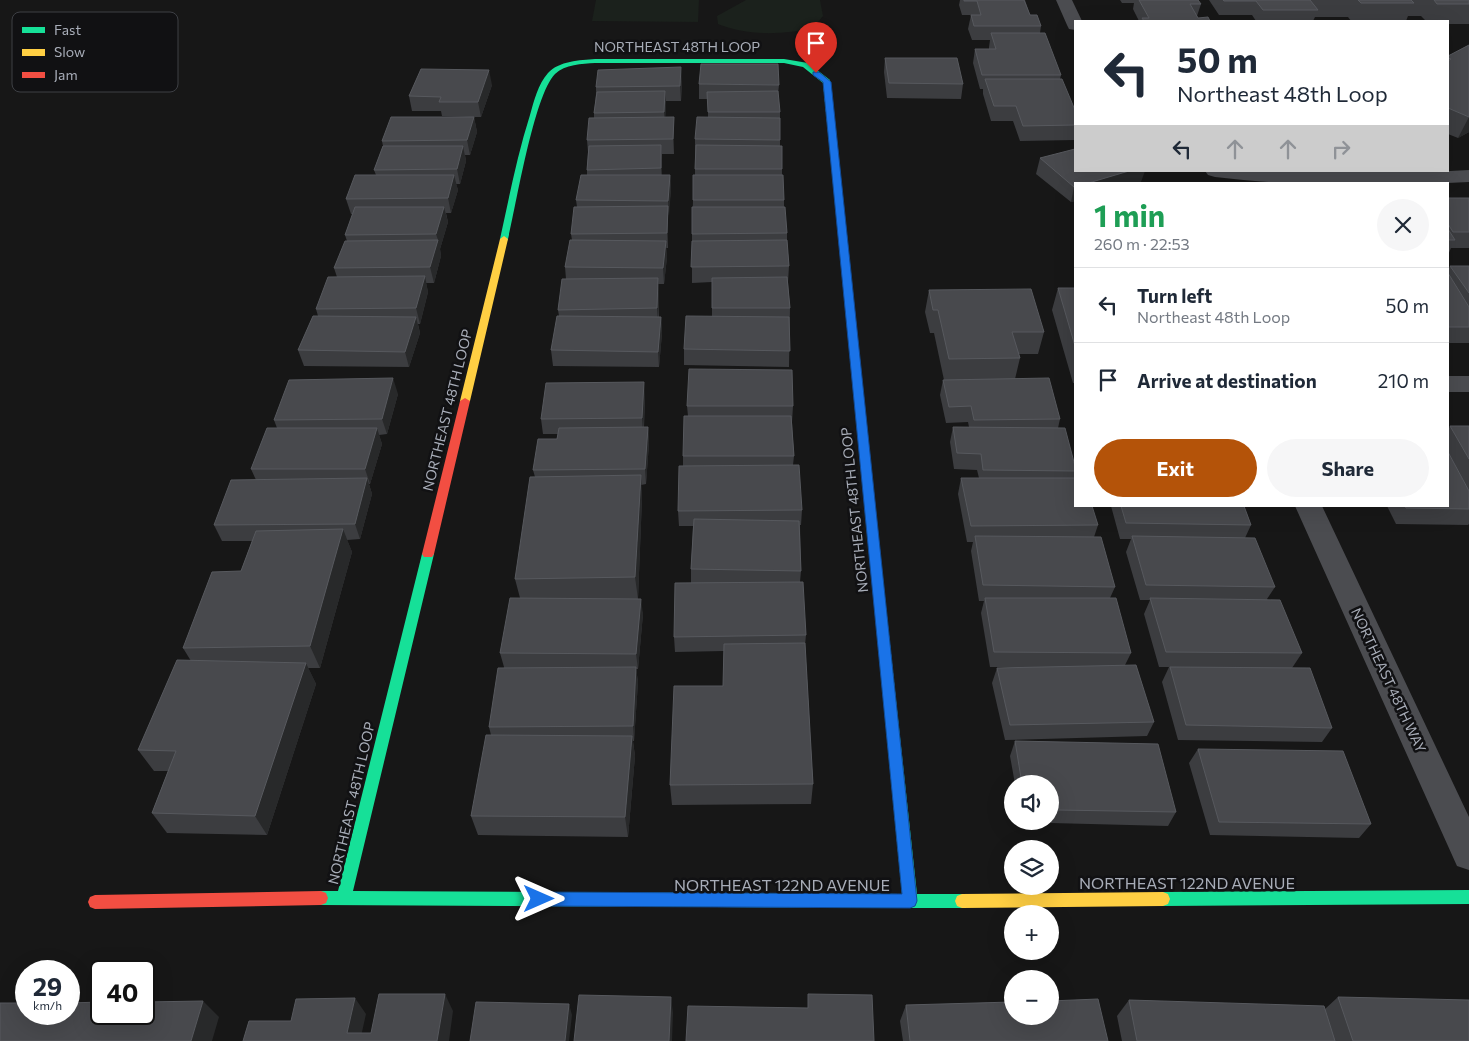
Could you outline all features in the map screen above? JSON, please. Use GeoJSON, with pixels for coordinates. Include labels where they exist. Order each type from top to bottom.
{"type":"FeatureCollection","features":[{"type":"Feature","properties":{"kind":"street"},"geometry":{"type":"LineString","coordinates":[[1064,0],[1074,23]]}},
{"type":"Feature","properties":{"kind":"street","name":"NORTHEAST 48TH LOOP"},"geometry":{"type":"LineString","coordinates":[[344,898],[530,133],[540,98],[552,73],[573,64],[595,60],[784,61],[805,65],[827,82],[910,901]]}},
{"type":"Feature","properties":{"kind":"street"},"geometry":{"type":"LineString","coordinates":[[1222,172],[1265,178],[1431,178],[1469,176]]}},
{"type":"Feature","properties":{"kind":"street"},"geometry":{"type":"LineString","coordinates":[[1449,384],[1469,384]]}},
{"type":"Feature","properties":{"kind":"street","name":"NORTHEAST 48TH WAY"},"geometry":{"type":"LineString","coordinates":[[1308,507],[1469,854]]}},
{"type":"Feature","properties":{"kind":"street","name":"NORTHEAST 122ND AVENUE"},"geometry":{"type":"LineString","coordinates":[[95,902],[344,898],[910,901],[1469,897]]}},
{"type":"Feature","properties":{"kind":"shaded area"},"geometry":{"type":"Polygon","coordinates":[[[596,0],[699,0],[698,22],[592,21],[596,0]]]}},
{"type":"Feature","properties":{"kind":"shaded area"},"geometry":{"type":"Polygon","coordinates":[[[746,0],[820,0],[823,16],[813,28],[777,33],[741,31],[718,24],[717,16],[746,0]]]}},
{"type":"Feature","properties":{"kind":"building"},"geometry":{"type":"Polygon","coordinates":[[[964,0],[1024,0],[1030,15],[1037,15],[1041,26],[974,26],[971,15],[981,15],[977,1],[964,0]]]}},
{"type":"Feature","properties":{"kind":"building"},"geometry":{"type":"Polygon","coordinates":[[[1139,0],[1198,0],[1201,4],[1190,4],[1198,18],[1208,17],[1210,20],[1143,20],[1142,18],[1149,18],[1139,0]]]}},
{"type":"Feature","properties":{"kind":"building"},"geometry":{"type":"Polygon","coordinates":[[[1223,0],[1310,0],[1318,10],[1263,10],[1256,1],[1223,0]]]}},
{"type":"Feature","properties":{"kind":"building"},"geometry":{"type":"Polygon","coordinates":[[[1358,0],[1411,0],[1414,3],[1361,3],[1358,0]]]}},
{"type":"Feature","properties":{"kind":"building"},"geometry":{"type":"Polygon","coordinates":[[[1434,0],[1469,0],[1469,4],[1437,4],[1434,0]]]}},
{"type":"Feature","properties":{"kind":"building"},"geometry":{"type":"Polygon","coordinates":[[[991,33],[1045,33],[1061,75],[982,75],[975,49],[996,49],[991,33]]]}},
{"type":"Feature","properties":{"kind":"building"},"geometry":{"type":"Polygon","coordinates":[[[1469,45],[1469,117],[1449,108],[1449,60],[1451,59],[1449,55],[1469,45]]]}},
{"type":"Feature","properties":{"kind":"building"},"geometry":{"type":"Polygon","coordinates":[[[885,58],[957,58],[963,84],[889,83],[885,58]]]}},
{"type":"Feature","properties":{"kind":"building"},"geometry":{"type":"Polygon","coordinates":[[[701,64],[778,64],[779,85],[699,84],[701,64]]]}},
{"type":"Feature","properties":{"kind":"building"},"geometry":{"type":"Polygon","coordinates":[[[681,67],[680,86],[596,87],[598,70],[681,67]]]}},
{"type":"Feature","properties":{"kind":"building"},"geometry":{"type":"Polygon","coordinates":[[[421,69],[489,70],[478,102],[439,102],[441,97],[409,96],[421,69]]]}},
{"type":"Feature","properties":{"kind":"building"},"geometry":{"type":"Polygon","coordinates":[[[985,79],[1062,79],[1074,108],[1074,125],[1023,126],[1016,106],[994,106],[985,79]]]}},
{"type":"Feature","properties":{"kind":"building"},"geometry":{"type":"Polygon","coordinates":[[[665,91],[664,112],[594,113],[597,92],[665,91]]]}},
{"type":"Feature","properties":{"kind":"building"},"geometry":{"type":"Polygon","coordinates":[[[778,91],[780,112],[708,112],[707,92],[778,91]]]}},
{"type":"Feature","properties":{"kind":"building"},"geometry":{"type":"Polygon","coordinates":[[[391,117],[474,117],[467,140],[382,141],[391,117]]]}},
{"type":"Feature","properties":{"kind":"building"},"geometry":{"type":"Polygon","coordinates":[[[674,117],[673,139],[587,140],[589,118],[674,117]]]}},
{"type":"Feature","properties":{"kind":"building"},"geometry":{"type":"Polygon","coordinates":[[[697,117],[780,118],[780,140],[695,139],[697,117]]]}},
{"type":"Feature","properties":{"kind":"building"},"geometry":{"type":"Polygon","coordinates":[[[661,145],[661,168],[587,170],[589,146],[661,145]]]}},
{"type":"Feature","properties":{"kind":"building"},"geometry":{"type":"Polygon","coordinates":[[[696,145],[782,146],[782,169],[695,169],[696,145]]]}},
{"type":"Feature","properties":{"kind":"building"},"geometry":{"type":"Polygon","coordinates":[[[383,146],[463,146],[457,169],[374,170],[383,146]]]}},
{"type":"Feature","properties":{"kind":"building"},"geometry":{"type":"Polygon","coordinates":[[[1074,149],[1074,172],[1126,172],[1092,182],[1074,182],[1074,187],[1040,158],[1074,149]]]}},
{"type":"Feature","properties":{"kind":"building"},"geometry":{"type":"Polygon","coordinates":[[[355,175],[454,175],[448,198],[346,199],[355,175]]]}},
{"type":"Feature","properties":{"kind":"building"},"geometry":{"type":"Polygon","coordinates":[[[581,175],[670,175],[668,201],[576,200],[581,175]]]}},
{"type":"Feature","properties":{"kind":"building"},"geometry":{"type":"Polygon","coordinates":[[[693,175],[783,175],[784,200],[693,200],[693,175]]]}},
{"type":"Feature","properties":{"kind":"building"},"geometry":{"type":"Polygon","coordinates":[[[1449,198],[1469,198],[1469,232],[1453,232],[1449,226],[1449,198]]]}},
{"type":"Feature","properties":{"kind":"building"},"geometry":{"type":"Polygon","coordinates":[[[668,206],[667,233],[571,234],[574,207],[668,206]]]}},
{"type":"Feature","properties":{"kind":"building"},"geometry":{"type":"Polygon","coordinates":[[[355,207],[444,207],[436,234],[345,235],[355,207]]]}},
{"type":"Feature","properties":{"kind":"building"},"geometry":{"type":"Polygon","coordinates":[[[692,207],[785,207],[787,233],[692,234],[692,207]]]}},
{"type":"Feature","properties":{"kind":"building"},"geometry":{"type":"Polygon","coordinates":[[[1449,231],[1455,240],[1449,240],[1449,231]]]}},
{"type":"Feature","properties":{"kind":"building"},"geometry":{"type":"Polygon","coordinates":[[[438,240],[430,267],[334,268],[345,241],[438,240]]]}},
{"type":"Feature","properties":{"kind":"building"},"geometry":{"type":"Polygon","coordinates":[[[570,240],[666,241],[663,268],[565,267],[570,240]]]}},
{"type":"Feature","properties":{"kind":"building"},"geometry":{"type":"Polygon","coordinates":[[[787,240],[789,266],[691,267],[692,241],[787,240]]]}},
{"type":"Feature","properties":{"kind":"building"},"geometry":{"type":"Polygon","coordinates":[[[1450,266],[1469,266],[1469,293],[1450,266]]]}},
{"type":"Feature","properties":{"kind":"building"},"geometry":{"type":"Polygon","coordinates":[[[1449,275],[1469,307],[1469,327],[1449,327],[1449,275]]]}},
{"type":"Feature","properties":{"kind":"building"},"geometry":{"type":"Polygon","coordinates":[[[425,276],[416,308],[316,309],[328,277],[425,276]]]}},
{"type":"Feature","properties":{"kind":"building"},"geometry":{"type":"Polygon","coordinates":[[[787,277],[790,308],[712,308],[712,278],[787,277]]]}},
{"type":"Feature","properties":{"kind":"building"},"geometry":{"type":"Polygon","coordinates":[[[658,278],[657,308],[558,310],[562,279],[658,278]]]}},
{"type":"Feature","properties":{"kind":"building"},"geometry":{"type":"Polygon","coordinates":[[[1058,288],[1074,288],[1074,343],[1058,288]]]}},
{"type":"Feature","properties":{"kind":"building"},"geometry":{"type":"Polygon","coordinates":[[[1031,289],[1044,332],[1012,332],[1020,358],[949,359],[938,310],[933,310],[929,290],[1031,289]]]}},
{"type":"Feature","properties":{"kind":"building"},"geometry":{"type":"Polygon","coordinates":[[[313,316],[416,317],[405,352],[298,350],[313,316]]]}},
{"type":"Feature","properties":{"kind":"building"},"geometry":{"type":"Polygon","coordinates":[[[557,316],[661,317],[658,352],[551,350],[557,316]]]}},
{"type":"Feature","properties":{"kind":"building"},"geometry":{"type":"Polygon","coordinates":[[[686,316],[789,317],[790,351],[684,349],[686,316]]]}},
{"type":"Feature","properties":{"kind":"building"},"geometry":{"type":"Polygon","coordinates":[[[689,369],[792,370],[793,406],[687,406],[689,369]]]}},
{"type":"Feature","properties":{"kind":"building"},"geometry":{"type":"Polygon","coordinates":[[[393,378],[382,419],[274,420],[289,380],[393,378]]]}},
{"type":"Feature","properties":{"kind":"building"},"geometry":{"type":"Polygon","coordinates":[[[1049,378],[1060,419],[974,420],[971,406],[949,407],[943,380],[1049,378]]]}},
{"type":"Feature","properties":{"kind":"building"},"geometry":{"type":"Polygon","coordinates":[[[644,382],[642,418],[541,419],[546,383],[644,382]]]}},
{"type":"Feature","properties":{"kind":"building"},"geometry":{"type":"Polygon","coordinates":[[[684,416],[791,416],[794,456],[683,456],[684,416]]]}},
{"type":"Feature","properties":{"kind":"building"},"geometry":{"type":"Polygon","coordinates":[[[1450,426],[1469,426],[1469,459],[1450,426]]]}},
{"type":"Feature","properties":{"kind":"building"},"geometry":{"type":"Polygon","coordinates":[[[648,427],[645,469],[533,470],[538,439],[557,439],[559,428],[648,427]]]}},
{"type":"Feature","properties":{"kind":"building"},"geometry":{"type":"Polygon","coordinates":[[[953,427],[1065,428],[1074,462],[1074,471],[983,470],[981,454],[957,453],[953,427]]]}},
{"type":"Feature","properties":{"kind":"building"},"geometry":{"type":"Polygon","coordinates":[[[267,428],[377,428],[365,469],[251,469],[267,428]]]}},
{"type":"Feature","properties":{"kind":"building"},"geometry":{"type":"Polygon","coordinates":[[[1449,454],[1469,491],[1469,509],[1406,508],[1449,507],[1449,454]]]}},
{"type":"Feature","properties":{"kind":"building"},"geometry":{"type":"Polygon","coordinates":[[[799,465],[802,510],[678,511],[679,466],[799,465]]]}},
{"type":"Feature","properties":{"kind":"building"},"geometry":{"type":"Polygon","coordinates":[[[641,475],[635,577],[515,579],[530,477],[641,475]]]}},
{"type":"Feature","properties":{"kind":"building"},"geometry":{"type":"Polygon","coordinates":[[[367,478],[355,524],[214,525],[231,480],[367,478]]]}},
{"type":"Feature","properties":{"kind":"building"},"geometry":{"type":"Polygon","coordinates":[[[961,478],[1074,478],[1074,507],[1092,507],[1098,525],[971,526],[961,478]]]}},
{"type":"Feature","properties":{"kind":"building"},"geometry":{"type":"Polygon","coordinates":[[[1121,507],[1244,507],[1251,525],[1126,523],[1121,507]]]}},
{"type":"Feature","properties":{"kind":"building"},"geometry":{"type":"Polygon","coordinates":[[[694,519],[799,521],[801,571],[691,569],[694,519]]]}},
{"type":"Feature","properties":{"kind":"building"},"geometry":{"type":"Polygon","coordinates":[[[343,529],[310,646],[183,648],[212,572],[241,571],[256,531],[343,529]]]}},
{"type":"Feature","properties":{"kind":"building"},"geometry":{"type":"Polygon","coordinates":[[[975,536],[1101,537],[1115,587],[983,585],[975,536]]]}},
{"type":"Feature","properties":{"kind":"building"},"geometry":{"type":"Polygon","coordinates":[[[1132,536],[1255,538],[1275,587],[1146,585],[1132,536]]]}},
{"type":"Feature","properties":{"kind":"building"},"geometry":{"type":"Polygon","coordinates":[[[803,582],[806,635],[674,637],[675,583],[803,582]]]}},
{"type":"Feature","properties":{"kind":"building"},"geometry":{"type":"Polygon","coordinates":[[[510,598],[641,599],[636,654],[500,653],[510,598]]]}},
{"type":"Feature","properties":{"kind":"building"},"geometry":{"type":"Polygon","coordinates":[[[985,598],[1116,598],[1131,653],[994,652],[985,598]]]}},
{"type":"Feature","properties":{"kind":"building"},"geometry":{"type":"Polygon","coordinates":[[[1150,598],[1280,600],[1302,653],[1166,652],[1150,598]]]}},
{"type":"Feature","properties":{"kind":"building"},"geometry":{"type":"Polygon","coordinates":[[[805,643],[813,784],[670,785],[674,686],[723,686],[724,644],[805,643]]]}},
{"type":"Feature","properties":{"kind":"building"},"geometry":{"type":"Polygon","coordinates":[[[177,660],[306,663],[255,816],[152,813],[176,751],[138,750],[177,660]]]}},
{"type":"Feature","properties":{"kind":"building"},"geometry":{"type":"Polygon","coordinates":[[[1136,665],[1154,722],[1010,725],[997,668],[1136,665]]]}},
{"type":"Feature","properties":{"kind":"building"},"geometry":{"type":"Polygon","coordinates":[[[636,667],[633,726],[489,727],[498,668],[636,667]]]}},
{"type":"Feature","properties":{"kind":"building"},"geometry":{"type":"Polygon","coordinates":[[[1170,667],[1310,668],[1332,728],[1186,725],[1170,667]]]}},
{"type":"Feature","properties":{"kind":"building"},"geometry":{"type":"Polygon","coordinates":[[[486,735],[632,736],[625,817],[471,816],[486,735]]]}},
{"type":"Feature","properties":{"kind":"building"},"geometry":{"type":"Polygon","coordinates":[[[1015,741],[1158,744],[1176,812],[1059,810],[1059,775],[1021,775],[1015,741]]]}},
{"type":"Feature","properties":{"kind":"building"},"geometry":{"type":"Polygon","coordinates":[[[1198,749],[1343,751],[1371,824],[1219,822],[1198,749]]]}},
{"type":"Feature","properties":{"kind":"building"},"geometry":{"type":"Polygon","coordinates":[[[379,994],[445,994],[437,1041],[243,1041],[249,1021],[291,1021],[296,999],[355,998],[347,1033],[371,1033],[379,994]]]}},
{"type":"Feature","properties":{"kind":"building"},"geometry":{"type":"Polygon","coordinates":[[[808,994],[872,995],[874,1041],[686,1041],[688,1006],[808,1008],[808,994]]]}},
{"type":"Feature","properties":{"kind":"building"},"geometry":{"type":"Polygon","coordinates":[[[579,995],[671,997],[669,1041],[574,1041],[579,995]]]}},
{"type":"Feature","properties":{"kind":"building"},"geometry":{"type":"Polygon","coordinates":[[[1338,997],[1469,1000],[1469,1041],[1353,1041],[1338,997]]]}},
{"type":"Feature","properties":{"kind":"building"},"geometry":{"type":"Polygon","coordinates":[[[1098,999],[1108,1041],[910,1041],[906,1005],[1004,1002],[1004,1025],[1059,1025],[1059,1001],[1098,999]]]}},
{"type":"Feature","properties":{"kind":"building"},"geometry":{"type":"Polygon","coordinates":[[[1129,1000],[1324,1006],[1335,1041],[1137,1041],[1129,1000]]]}},
{"type":"Feature","properties":{"kind":"building"},"geometry":{"type":"Polygon","coordinates":[[[203,1001],[191,1041],[0,1041],[0,1003],[15,1003],[15,1025],[80,1025],[80,1003],[90,1002],[90,1025],[155,1025],[155,1002],[203,1001]]]}},
{"type":"Feature","properties":{"kind":"building"},"geometry":{"type":"Polygon","coordinates":[[[476,1002],[569,1004],[565,1041],[470,1041],[476,1002]]]}},
{"type":"Feature","properties":{"kind":"traffic: fast"},"geometry":{"type":"LineString","coordinates":[[504,239],[530,126],[544,85],[555,70],[572,64],[595,61],[784,61],[805,65],[827,82],[845,260]]}},
{"type":"Feature","properties":{"kind":"traffic: fast"},"geometry":{"type":"LineString","coordinates":[[867,478],[910,901]]}},
{"type":"Feature","properties":{"kind":"traffic: fast"},"geometry":{"type":"LineString","coordinates":[[344,898],[428,554]]}},
{"type":"Feature","properties":{"kind":"traffic: fast"},"geometry":{"type":"LineString","coordinates":[[1163,899],[1469,897]]}},
{"type":"Feature","properties":{"kind":"traffic: fast"},"geometry":{"type":"LineString","coordinates":[[321,898],[962,901]]}},
{"type":"Feature","properties":{"kind":"traffic: slow"},"geometry":{"type":"LineString","coordinates":[[465,401],[504,239]]}},
{"type":"Feature","properties":{"kind":"traffic: slow"},"geometry":{"type":"LineString","coordinates":[[845,260],[867,478]]}},
{"type":"Feature","properties":{"kind":"traffic: slow"},"geometry":{"type":"LineString","coordinates":[[962,901],[1163,899]]}},
{"type":"Feature","properties":{"kind":"traffic: jam"},"geometry":{"type":"LineString","coordinates":[[428,554],[465,401]]}},
{"type":"Feature","properties":{"kind":"traffic: jam"},"geometry":{"type":"LineString","coordinates":[[95,902],[321,898]]}},
{"type":"Feature","properties":{"kind":"route"},"geometry":{"type":"LineString","coordinates":[[539,899],[910,901],[827,82],[816,73]]}}]}
